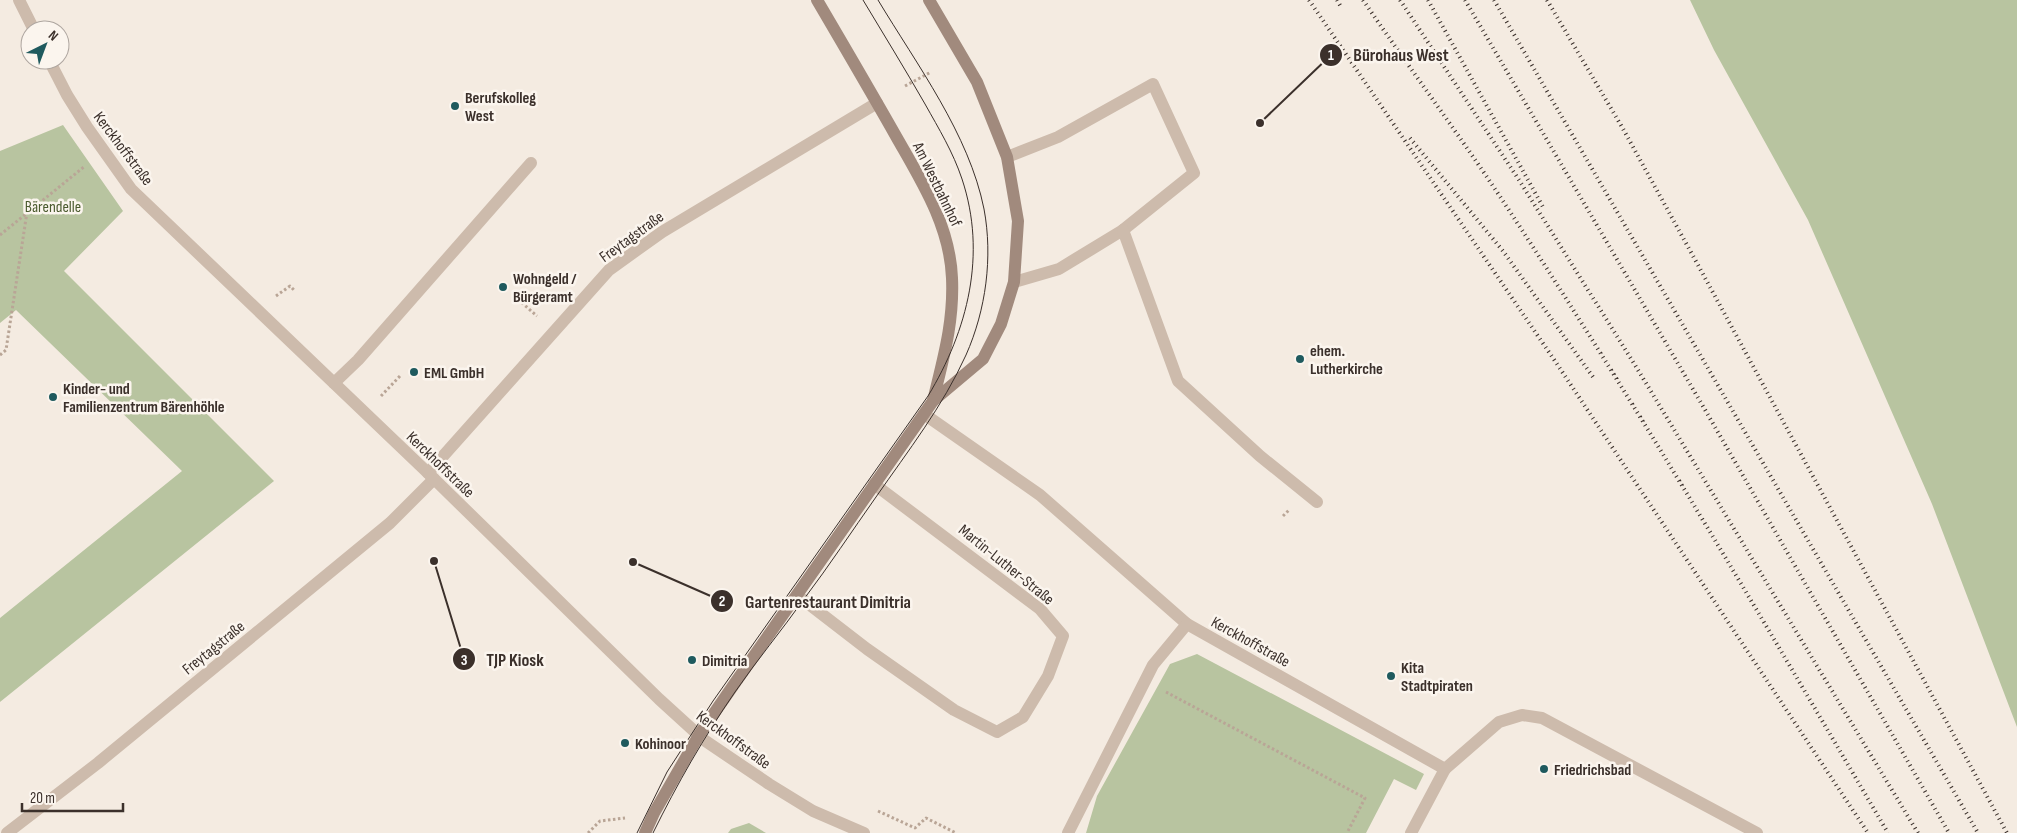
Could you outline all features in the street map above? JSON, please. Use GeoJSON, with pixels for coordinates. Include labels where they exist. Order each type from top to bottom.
{"type":"FeatureCollection","features":[{"type":"Feature","properties":{"kind":"main road","name":"Am Westbahnhof"},"geometry":{"type":"LineString","coordinates":[[817,0],[878,103],[937,212],[946,239],[952,277],[952,323],[933,401]]}},
{"type":"Feature","properties":{"kind":"main road"},"geometry":{"type":"LineString","coordinates":[[645,833],[654,813],[698,735],[933,401],[983,360],[1001,324],[1014,282],[1018,221],[1007,157],[978,82],[929,0]]}},
{"type":"Feature","properties":{"kind":"street"},"geometry":{"type":"LineString","coordinates":[[19,0],[29,20]]}},
{"type":"Feature","properties":{"kind":"street","name":"Kerckhoffstraße"},"geometry":{"type":"LineString","coordinates":[[54,70],[67,96],[131,189],[431,476],[658,699],[698,735],[769,784],[814,811],[864,833]]}},
{"type":"Feature","properties":{"kind":"street"},"geometry":{"type":"LineString","coordinates":[[1007,157],[1058,137],[1153,84],[1194,174],[1122,230],[1059,269],[1014,282]]}},
{"type":"Feature","properties":{"kind":"street","name":"Freytagstraße"},"geometry":{"type":"LineString","coordinates":[[7,833],[113,750],[390,523],[554,331],[609,270],[662,232],[878,103]]}},
{"type":"Feature","properties":{"kind":"street"},"geometry":{"type":"LineString","coordinates":[[334,383],[358,360],[531,163]]}},
{"type":"Feature","properties":{"kind":"street"},"geometry":{"type":"LineString","coordinates":[[1122,230],[1178,381],[1260,456],[1317,502]]}},
{"type":"Feature","properties":{"kind":"street"},"geometry":{"type":"LineString","coordinates":[[924,414],[1040,495],[1187,624]]}},
{"type":"Feature","properties":{"kind":"street","name":"Martin-Luther-Straße"},"geometry":{"type":"LineString","coordinates":[[797,594],[859,643],[954,710],[997,732],[1023,717],[1048,676],[1064,636],[1040,609],[874,484]]}},
{"type":"Feature","properties":{"kind":"street","name":"Kerckhoffstraße"},"geometry":{"type":"LineString","coordinates":[[1068,833],[1153,665],[1187,624],[1445,769]]}},
{"type":"Feature","properties":{"kind":"street"},"geometry":{"type":"LineString","coordinates":[[1411,833],[1445,769],[1499,722],[1522,715],[1542,718],[1757,833]]}},
{"type":"Feature","properties":{"kind":"path"},"geometry":{"type":"LineString","coordinates":[[905,86],[931,72]]}},
{"type":"Feature","properties":{"kind":"path"},"geometry":{"type":"LineString","coordinates":[[0,235],[79,170],[104,152]]}},
{"type":"Feature","properties":{"kind":"path"},"geometry":{"type":"LineString","coordinates":[[0,355],[6,350],[27,212]]}},
{"type":"Feature","properties":{"kind":"path"},"geometry":{"type":"LineString","coordinates":[[514,296],[554,331]]}},
{"type":"Feature","properties":{"kind":"path"},"geometry":{"type":"LineString","coordinates":[[1145,682],[1365,798],[1347,833]]}},
{"type":"Feature","properties":{"kind":"path"},"geometry":{"type":"LineString","coordinates":[[588,833],[600,821],[654,813]]}},
{"type":"Feature","properties":{"kind":"path"},"geometry":{"type":"LineString","coordinates":[[926,818],[956,833]]}},
{"type":"Feature","properties":{"kind":"green space"},"geometry":{"type":"Polygon","coordinates":[[[1690,0],[2017,0],[2017,727],[1932,504],[1808,220],[1714,50],[1690,0]]]}},
{"type":"Feature","properties":{"kind":"green space","name":"Bärendelle"},"geometry":{"type":"Polygon","coordinates":[[[63,125],[123,211],[64,271],[274,481],[0,702],[0,618],[182,471],[16,310],[0,323],[0,151],[63,125]]]}},
{"type":"Feature","properties":{"kind":"green space"},"geometry":{"type":"Polygon","coordinates":[[[1197,654],[1424,774],[1416,790],[1394,779],[1366,833],[1086,833],[1097,796],[1170,664],[1197,654]]]}},
{"type":"Feature","properties":{"kind":"green space"},"geometry":{"type":"Polygon","coordinates":[[[749,823],[766,833],[728,833],[731,829],[749,823]]]}},
{"type":"Feature","properties":{"kind":"tram line"},"geometry":{"type":"LineString","coordinates":[[637,833],[667,772],[713,701],[928,396],[954,345],[963,318],[973,263],[973,235],[962,179],[940,132],[863,0]]}},
{"type":"Feature","properties":{"kind":"tram line"},"geometry":{"type":"LineString","coordinates":[[653,833],[712,726],[752,668],[822,574],[936,410],[957,374],[979,320],[986,283],[988,246],[984,209],[977,181],[967,154],[940,101],[878,0]]}},
{"type":"Feature","properties":{"kind":"railway"},"geometry":{"type":"LineString","coordinates":[[1309,0],[1555,361],[1868,833]]}},
{"type":"Feature","properties":{"kind":"railway"},"geometry":{"type":"LineString","coordinates":[[1337,0],[1341,7]]}},
{"type":"Feature","properties":{"kind":"railway"},"geometry":{"type":"LineString","coordinates":[[1363,0],[1499,195],[1600,352],[1746,591],[1888,833]]}},
{"type":"Feature","properties":{"kind":"railway"},"geometry":{"type":"LineString","coordinates":[[1400,0],[1519,180],[1635,365],[1918,833]]}},
{"type":"Feature","properties":{"kind":"railway"},"geometry":{"type":"LineString","coordinates":[[1428,0],[1543,207]]}},
{"type":"Feature","properties":{"kind":"railway"},"geometry":{"type":"LineString","coordinates":[[1465,0],[1704,408],[1949,833]]}},
{"type":"Feature","properties":{"kind":"railway"},"geometry":{"type":"LineString","coordinates":[[1494,0],[1978,833]]}},
{"type":"Feature","properties":{"kind":"railway"},"geometry":{"type":"LineString","coordinates":[[1547,0],[1622,127],[2007,833]]}},
{"type":"Feature","properties":{"kind":"railway"},"geometry":{"type":"LineString","coordinates":[[1410,138],[1503,251],[1593,377]]}},
{"type":"Feature","properties":{"kind":"place","name":"Berufskolleg West"},"geometry":{"type":"Point","coordinates":[455,106]}},
{"type":"Feature","properties":{"kind":"place","name":"Bürohaus West"},"geometry":{"type":"Point","coordinates":[1260,123]}},
{"type":"Feature","properties":{"kind":"place","name":"Wohngeld / Bürgeramt"},"geometry":{"type":"Point","coordinates":[503,287]}},
{"type":"Feature","properties":{"kind":"place","name":"ehem. Lutherkirche"},"geometry":{"type":"Point","coordinates":[1300,359]}},
{"type":"Feature","properties":{"kind":"place","name":"EML GmbH"},"geometry":{"type":"Point","coordinates":[414,372]}},
{"type":"Feature","properties":{"kind":"place","name":"Kinder- und Familienzentrum Bärenhöhle"},"geometry":{"type":"Point","coordinates":[53,397]}},
{"type":"Feature","properties":{"kind":"place","name":"TJP Kiosk"},"geometry":{"type":"Point","coordinates":[434,561]}},
{"type":"Feature","properties":{"kind":"place","name":"Gartenrestaurant Dimitria"},"geometry":{"type":"Point","coordinates":[633,562]}},
{"type":"Feature","properties":{"kind":"place","name":"Dimitria"},"geometry":{"type":"Point","coordinates":[692,660]}},
{"type":"Feature","properties":{"kind":"place","name":"Kita Stadtpiraten"},"geometry":{"type":"Point","coordinates":[1391,676]}},
{"type":"Feature","properties":{"kind":"place","name":"Kohinoor"},"geometry":{"type":"Point","coordinates":[625,743]}},
{"type":"Feature","properties":{"kind":"place","name":"Friedrichsbad"},"geometry":{"type":"Point","coordinates":[1544,769]}}]}
